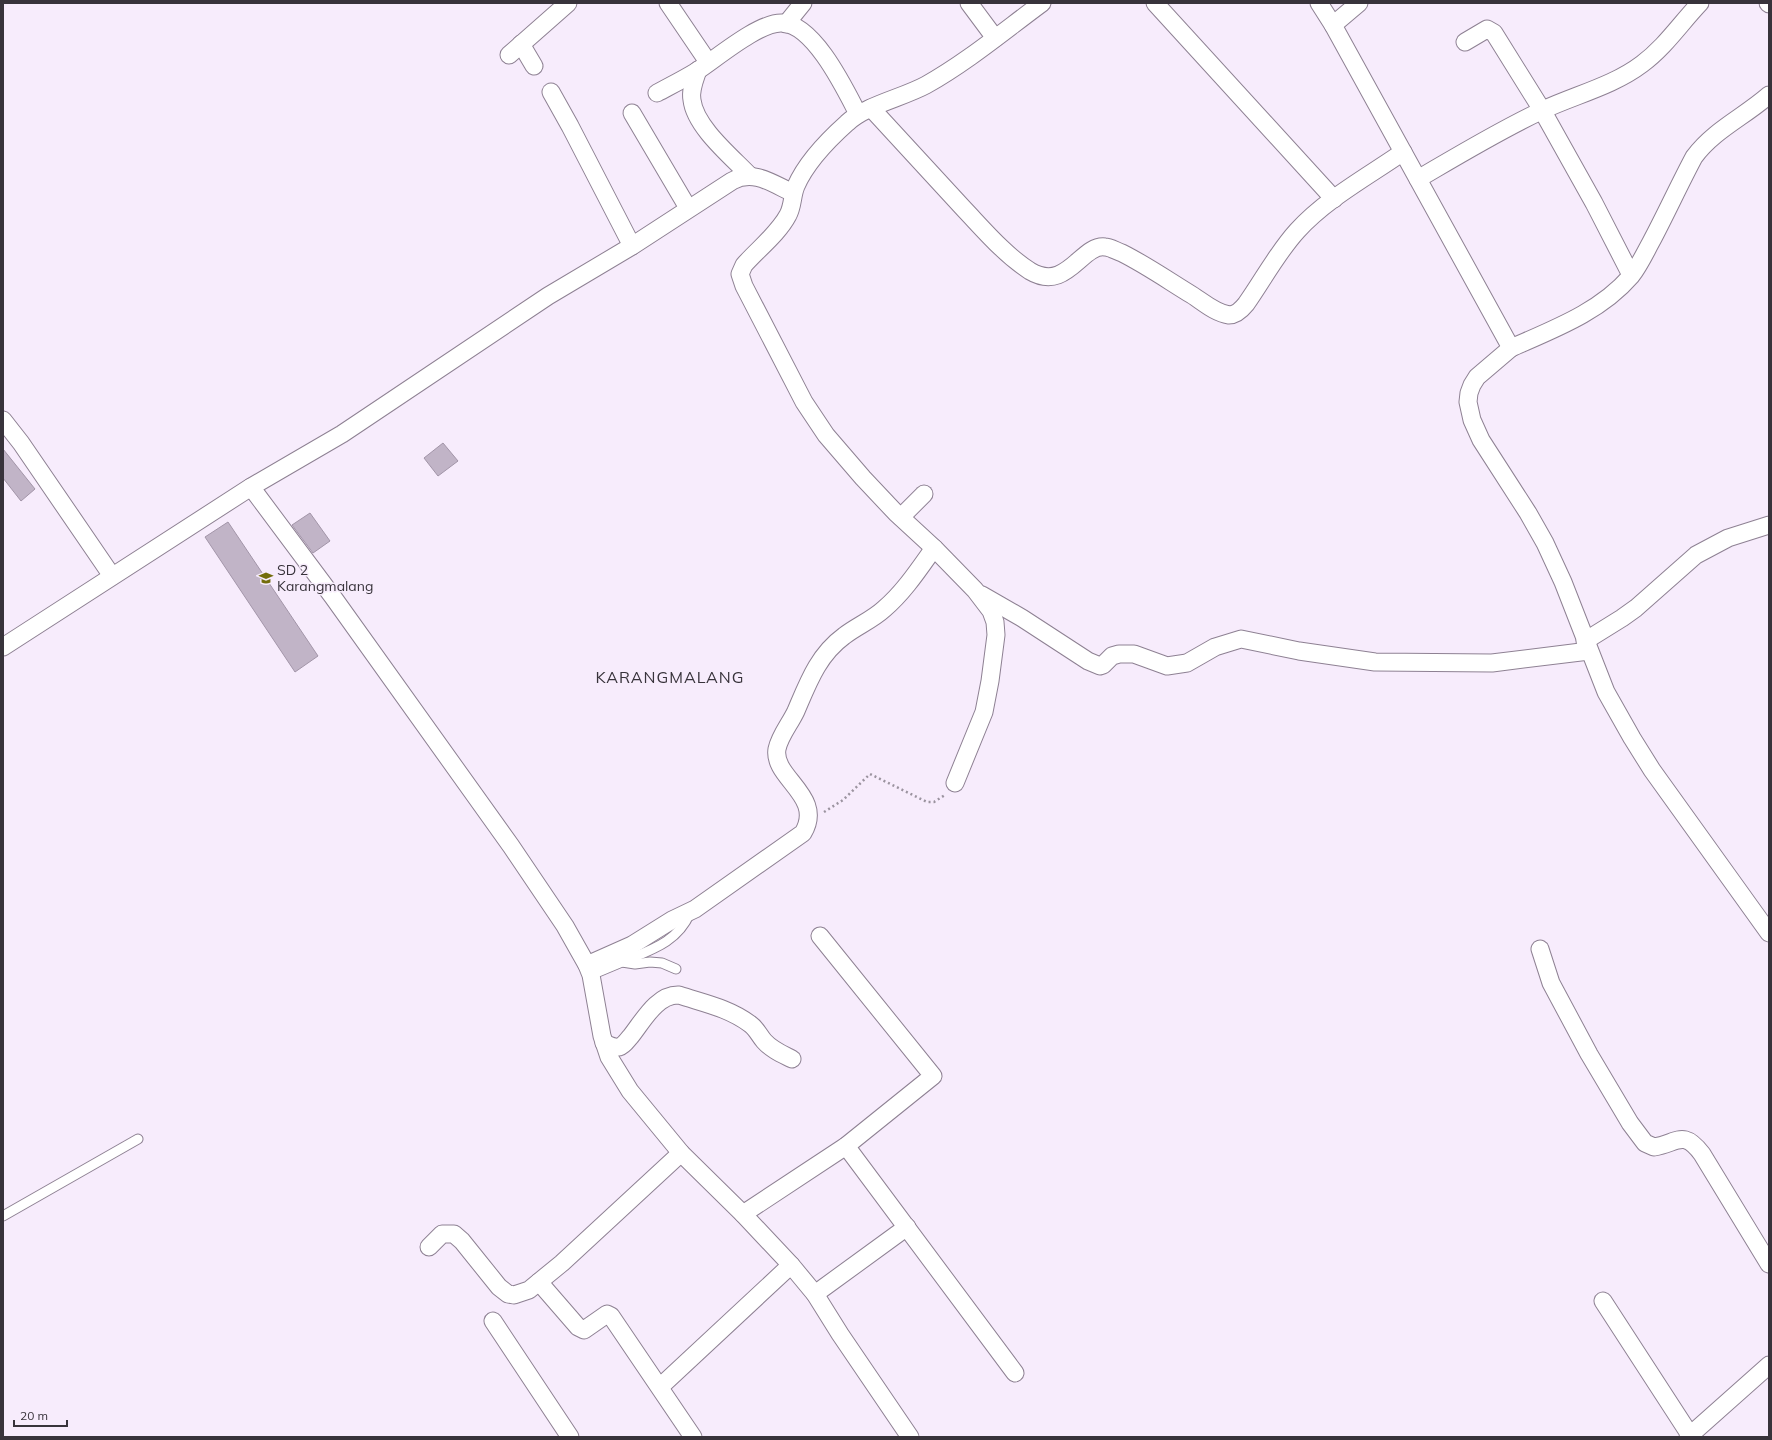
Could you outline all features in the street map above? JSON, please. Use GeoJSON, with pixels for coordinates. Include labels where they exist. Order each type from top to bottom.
{"type":"FeatureCollection","features":[{"type":"Feature","properties":{"kind":"street"},"geometry":{"type":"LineString","coordinates":[[534,66],[515,50],[568,3]]}},
{"type":"Feature","properties":{"kind":"street"},"geometry":{"type":"LineString","coordinates":[[668,3],[703,66]]}},
{"type":"Feature","properties":{"kind":"street"},"geometry":{"type":"LineString","coordinates":[[786,24],[803,3]]}},
{"type":"Feature","properties":{"kind":"street"},"geometry":{"type":"LineString","coordinates":[[968,3],[995,38]]}},
{"type":"Feature","properties":{"kind":"street"},"geometry":{"type":"LineString","coordinates":[[955,783],[984,712],[996,635],[995,622],[991,611],[979,594],[934,548],[900,517],[842,454],[815,418],[804,402],[740,276],[744,265],[787,217],[793,193],[800,177],[820,151],[847,122],[865,111],[935,80],[967,60],[1042,3]]}},
{"type":"Feature","properties":{"kind":"street"},"geometry":{"type":"LineString","coordinates":[[1155,3],[1334,199]]}},
{"type":"Feature","properties":{"kind":"street"},"geometry":{"type":"LineString","coordinates":[[1319,3],[1333,24],[1511,348]]}},
{"type":"Feature","properties":{"kind":"street"},"geometry":{"type":"LineString","coordinates":[[1333,24],[1359,3]]}},
{"type":"Feature","properties":{"kind":"street"},"geometry":{"type":"LineString","coordinates":[[1418,179],[1488,138],[1542,110],[1621,77],[1641,64],[1666,42],[1700,3]]}},
{"type":"Feature","properties":{"kind":"street"},"geometry":{"type":"LineString","coordinates":[[657,93],[763,28],[774,24],[795,26],[821,52],[865,111],[1010,256],[1032,272],[1042,276],[1055,276],[1068,270],[1094,250],[1105,247],[1122,253],[1149,268],[1214,310],[1229,315],[1237,313],[1243,308],[1277,257],[1297,231],[1318,211],[1403,152]]}},
{"type":"Feature","properties":{"kind":"street"},"geometry":{"type":"LineString","coordinates":[[1465,42],[1487,29],[1492,31],[1542,110],[1594,203],[1631,275]]}},
{"type":"Feature","properties":{"kind":"street"},"geometry":{"type":"LineString","coordinates":[[703,66],[692,91],[692,100],[695,111],[702,124],[750,176]]}},
{"type":"Feature","properties":{"kind":"street"},"geometry":{"type":"LineString","coordinates":[[551,92],[632,246]]}},
{"type":"Feature","properties":{"kind":"street"},"geometry":{"type":"LineString","coordinates":[[1769,95],[1717,132],[1697,153],[1647,249],[1631,275],[1616,290],[1587,312],[1564,325],[1511,348],[1477,377],[1469,393],[1469,409],[1481,440],[1528,513],[1545,543],[1563,582],[1606,692],[1652,770],[1769,933]]}},
{"type":"Feature","properties":{"kind":"street"},"geometry":{"type":"LineString","coordinates":[[632,113],[688,208]]}},
{"type":"Feature","properties":{"kind":"street"},"geometry":{"type":"LineString","coordinates":[[4,644],[251,487],[342,434],[548,296],[632,246],[688,208],[732,181],[743,176],[750,176],[763,179],[793,193]]}},
{"type":"Feature","properties":{"kind":"street"},"geometry":{"type":"LineString","coordinates":[[3,420],[21,443],[112,576]]}},
{"type":"Feature","properties":{"kind":"street"},"geometry":{"type":"LineString","coordinates":[[251,487],[333,597],[511,846],[565,926],[589,970],[603,1040],[609,1057],[630,1091],[681,1153],[743,1214],[791,1265],[815,1294],[840,1334],[910,1437]]}},
{"type":"Feature","properties":{"kind":"street"},"geometry":{"type":"LineString","coordinates":[[900,517],[924,494]]}},
{"type":"Feature","properties":{"kind":"street"},"geometry":{"type":"LineString","coordinates":[[979,594],[1022,618],[1095,664],[1104,665],[1116,654],[1134,654],[1167,666],[1187,663],[1227,642],[1242,639],[1299,651],[1375,662],[1492,663],[1587,646],[1632,611],[1696,554],[1728,538],[1769,525]]}},
{"type":"Feature","properties":{"kind":"street"},"geometry":{"type":"LineString","coordinates":[[589,970],[691,911],[803,833],[809,818],[805,802],[800,791],[784,770],[778,757],[777,751],[780,741],[795,713],[811,675],[821,659],[843,637],[876,616],[892,602],[934,548]]}},
{"type":"Feature","properties":{"kind":"street"},"geometry":{"type":"LineString","coordinates":[[743,1214],[846,1146],[933,1076],[820,936]]}},
{"type":"Feature","properties":{"kind":"street"},"geometry":{"type":"LineString","coordinates":[[1540,949],[1551,983],[1566,1012],[1610,1091],[1642,1140],[1654,1147],[1680,1139],[1688,1140],[1694,1145],[1702,1154],[1769,1264]]}},
{"type":"Feature","properties":{"kind":"street"},"geometry":{"type":"LineString","coordinates":[[603,1040],[614,1047],[624,1044],[664,998],[673,994],[739,1016],[752,1025],[765,1042],[775,1051],[792,1059]]}},
{"type":"Feature","properties":{"kind":"street"},"geometry":{"type":"LineString","coordinates":[[846,1146],[1015,1374]]}},
{"type":"Feature","properties":{"kind":"street"},"geometry":{"type":"LineString","coordinates":[[429,1247],[442,1234],[454,1234],[462,1241],[499,1287],[508,1294],[514,1295],[529,1290],[681,1153]]}},
{"type":"Feature","properties":{"kind":"street"},"geometry":{"type":"LineString","coordinates":[[815,1294],[907,1227]]}},
{"type":"Feature","properties":{"kind":"street"},"geometry":{"type":"LineString","coordinates":[[660,1387],[791,1265]]}},
{"type":"Feature","properties":{"kind":"street"},"geometry":{"type":"LineString","coordinates":[[539,1282],[578,1327],[584,1330],[607,1314],[611,1316],[694,1437]]}},
{"type":"Feature","properties":{"kind":"street"},"geometry":{"type":"LineString","coordinates":[[1603,1301],[1689,1436],[1769,1365]]}},
{"type":"Feature","properties":{"kind":"street"},"geometry":{"type":"LineString","coordinates":[[493,1320],[570,1437]]}},
{"type":"Feature","properties":{"kind":"lane"},"geometry":{"type":"LineString","coordinates":[[589,970],[622,962],[664,943],[675,935],[685,924],[691,911]]}},
{"type":"Feature","properties":{"kind":"lane"},"geometry":{"type":"LineString","coordinates":[[622,962],[635,964],[650,962],[662,963],[676,969]]}},
{"type":"Feature","properties":{"kind":"lane"},"geometry":{"type":"LineString","coordinates":[[3,1216],[138,1139]]}},
{"type":"Feature","properties":{"kind":"path"},"geometry":{"type":"LineString","coordinates":[[809,818],[839,803],[870,774],[930,803],[944,796],[955,783]]}},
{"type":"Feature","properties":{"kind":"building"},"geometry":{"type":"Polygon","coordinates":[[[443,443],[458,461],[438,476],[424,458],[443,443]]]}},
{"type":"Feature","properties":{"kind":"building"},"geometry":{"type":"Polygon","coordinates":[[[3,449],[35,489],[21,501],[3,478],[3,449]]]}},
{"type":"Feature","properties":{"kind":"building"},"geometry":{"type":"Polygon","coordinates":[[[310,513],[330,541],[313,553],[292,525],[310,513]]]}},
{"type":"Feature","properties":{"kind":"building"},"geometry":{"type":"Polygon","coordinates":[[[228,522],[318,656],[295,672],[205,537],[228,522]]]}},
{"type":"Feature","properties":{"kind":"place","name":"SD 2 Karangmalang"},"geometry":{"type":"Point","coordinates":[266,578]}},
{"type":"Feature","properties":{"kind":"district","name":"KARANGMALANG"},"geometry":{"type":"Point","coordinates":[670,677]}}]}
